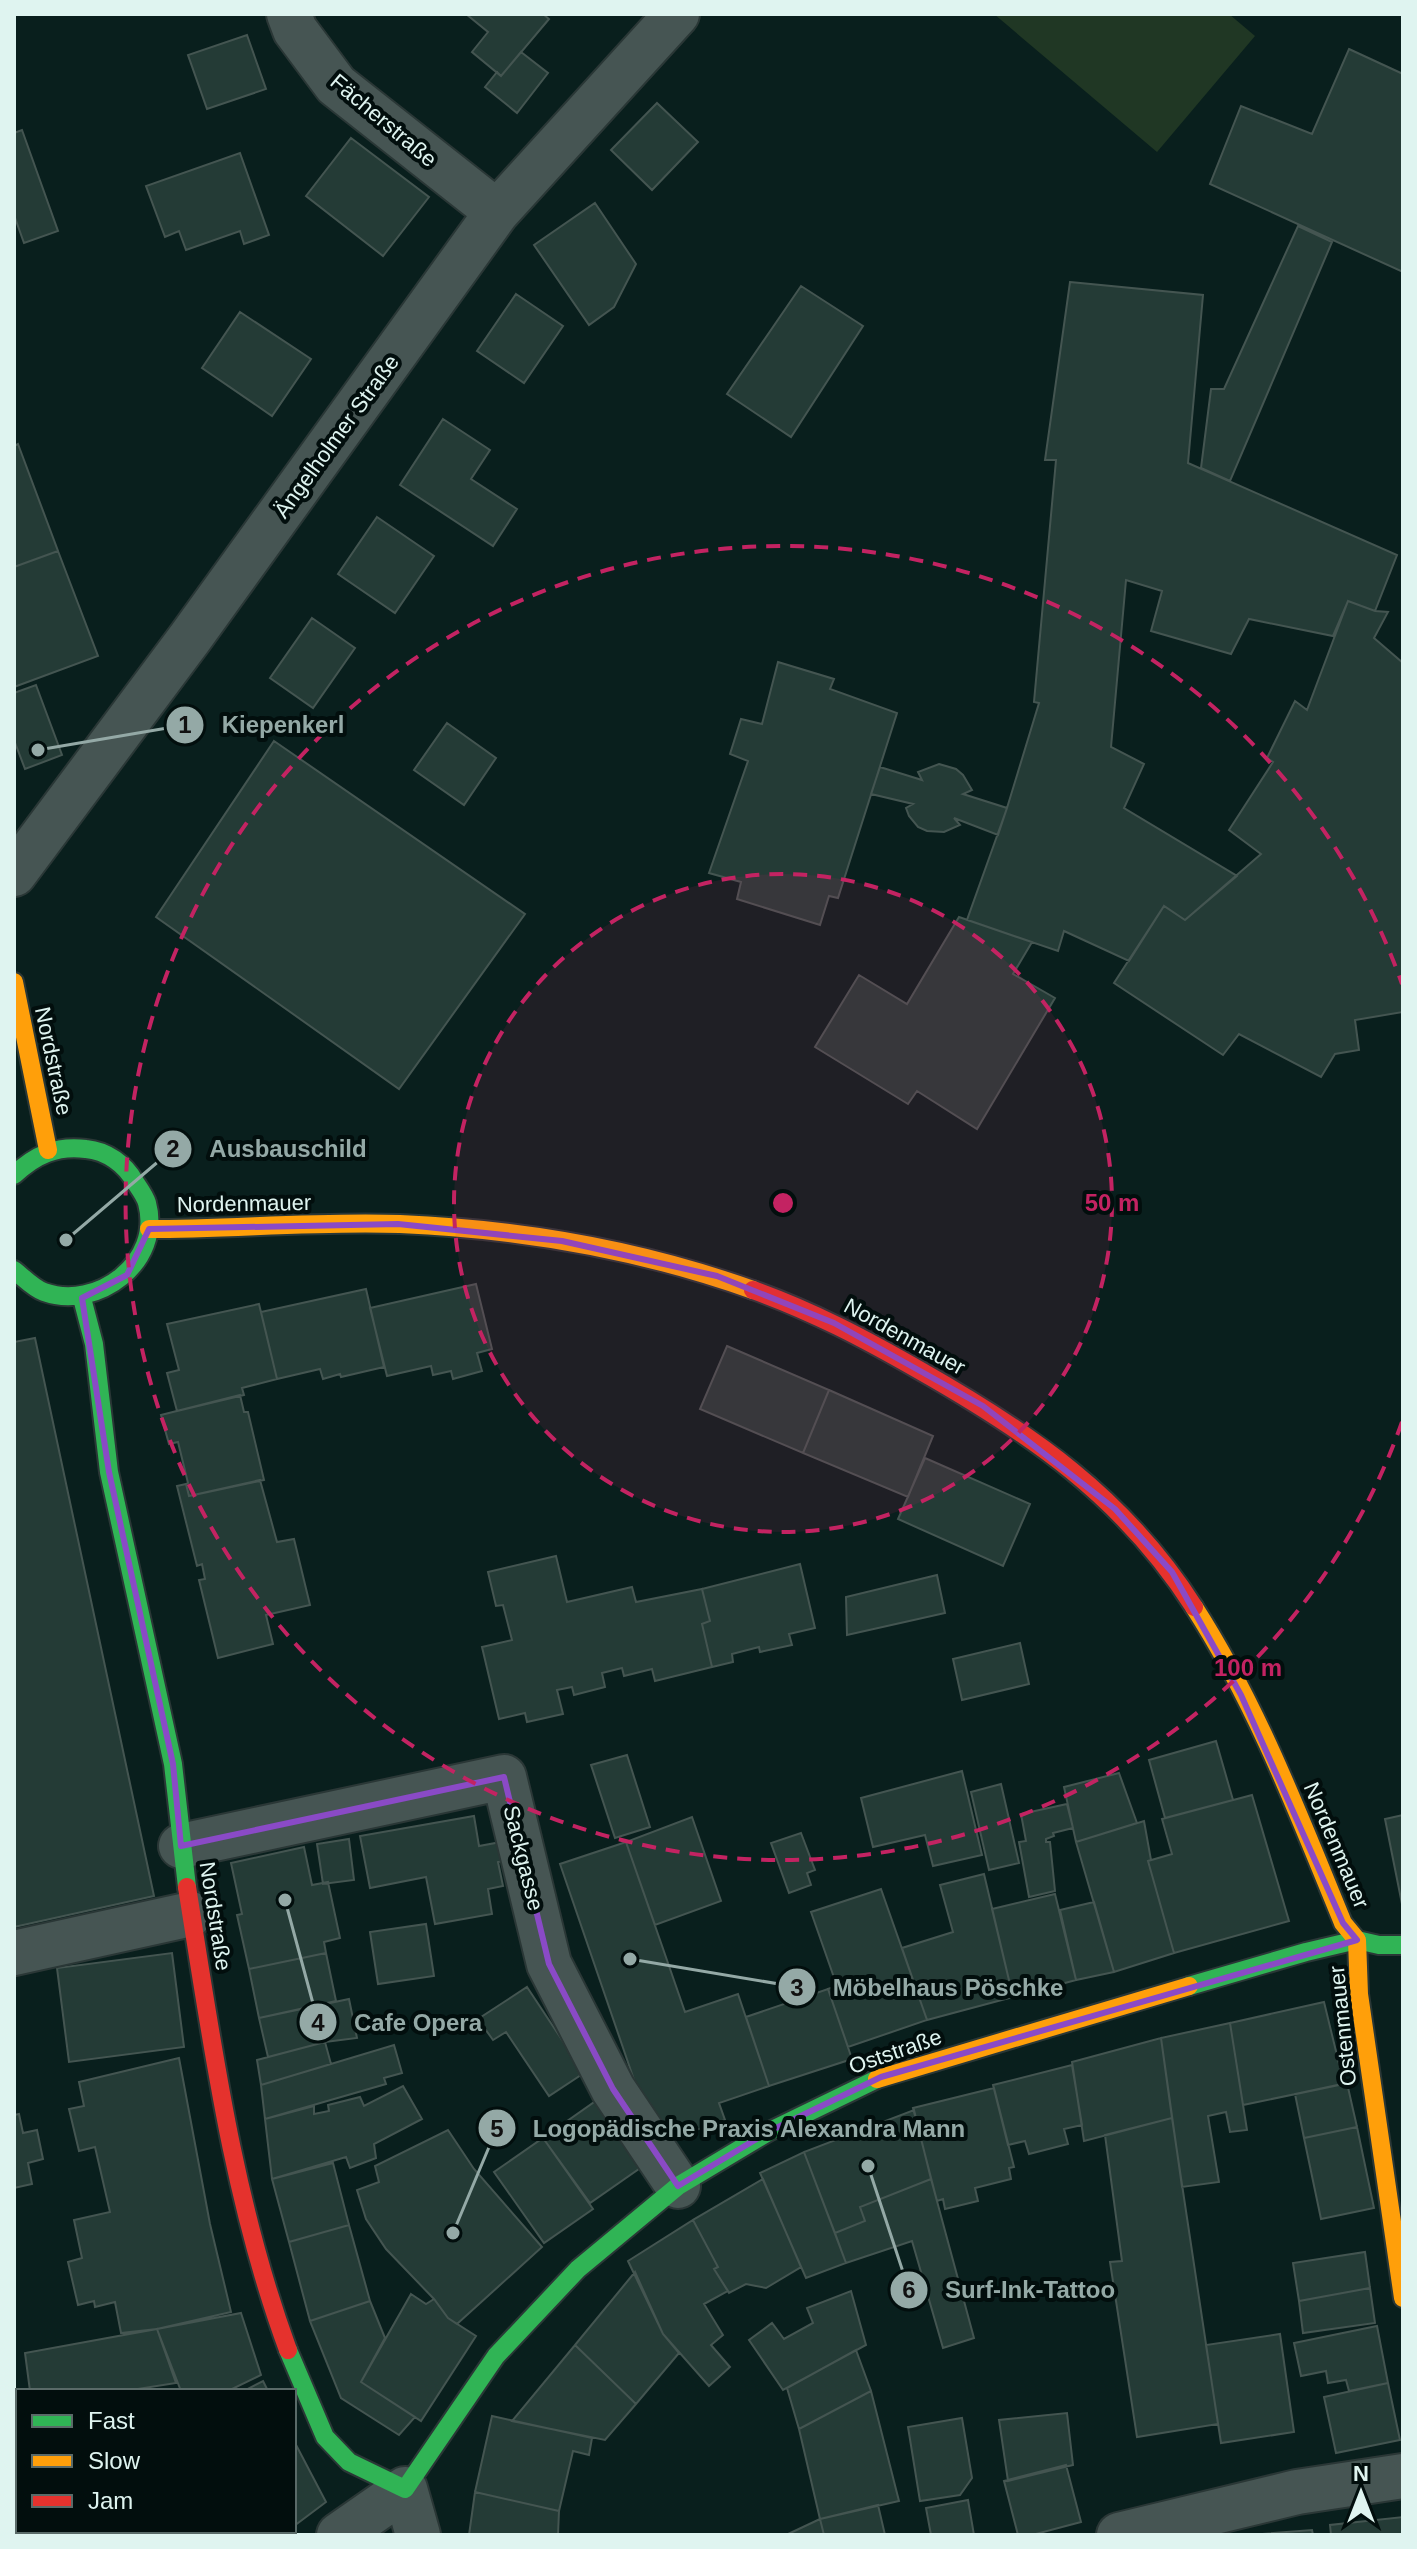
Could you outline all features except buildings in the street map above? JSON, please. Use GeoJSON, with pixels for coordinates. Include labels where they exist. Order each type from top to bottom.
{"type":"FeatureCollection","features":[{"type":"Feature","properties":{"kind":"street","name":"Fächerstraße"},"geometry":{"type":"LineString","coordinates":[[289,14],[295,30],[336,85],[497,212]]}},
{"type":"Feature","properties":{"kind":"street","name":"Ängelholmer Straße"},"geometry":{"type":"LineString","coordinates":[[14,874],[190,638],[497,212],[677,14]]}},
{"type":"Feature","properties":{"kind":"street","name":"Nordstraße"},"geometry":{"type":"LineString","coordinates":[[14,982],[48,1150]]}},
{"type":"Feature","properties":{"kind":"street"},"geometry":{"type":"LineString","coordinates":[[14,1175],[27,1161],[48,1150],[74,1146],[98,1151],[120,1162],[137,1181],[147,1204],[149,1229],[142,1254],[127,1275],[107,1290],[82,1298],[51,1295],[37,1289],[14,1270]]}},
{"type":"Feature","properties":{"kind":"street","name":"Nordenmauer"},"geometry":{"type":"LineString","coordinates":[[149,1229],[222,1230],[398,1224],[498,1232],[585,1246],[717,1276],[834,1323],[983,1406],[1056,1458],[1115,1509],[1172,1572],[1241,1695],[1292,1801],[1343,1923],[1357,1940]]}},
{"type":"Feature","properties":{"kind":"street","name":"Nordstraße"},"geometry":{"type":"LineString","coordinates":[[82,1298],[94,1344],[109,1472],[173,1764],[181,1846],[214,2058],[251,2235],[274,2311],[304,2392],[325,2437],[349,2462],[405,2489]]}},
{"type":"Feature","properties":{"kind":"street","name":"Sackgasse"},"geometry":{"type":"LineString","coordinates":[[181,1846],[504,1777],[549,1964],[613,2089],[678,2186]]}},
{"type":"Feature","properties":{"kind":"street"},"geometry":{"type":"LineString","coordinates":[[14,1953],[191,1914]]}},
{"type":"Feature","properties":{"kind":"street","name":"Oststraße"},"geometry":{"type":"LineString","coordinates":[[405,2489],[496,2356],[533,2314],[625,2228],[678,2186],[770,2131],[881,2077],[1306,1952],[1357,1940],[1379,1945],[1403,1945]]}},
{"type":"Feature","properties":{"kind":"street","name":"Ostenmauer"},"geometry":{"type":"LineString","coordinates":[[1357,1940],[1359,1994],[1403,2298]]}},
{"type":"Feature","properties":{"kind":"street"},"geometry":{"type":"LineString","coordinates":[[1119,2535],[1297,2492],[1403,2476]]}},
{"type":"Feature","properties":{"kind":"street"},"geometry":{"type":"LineString","coordinates":[[339,2535],[405,2489],[418,2535]]}},
{"type":"Feature","properties":{"kind":"highlighted area"},"geometry":{"type":"Polygon","coordinates":[[[398,1224],[562,1241],[717,1276],[834,1323],[983,1406],[1115,1509],[1172,1572],[1241,1695],[1343,1923],[1357,1940],[881,2077],[770,2131],[678,2186],[613,2089],[549,1964],[504,1777],[181,1846],[173,1764],[109,1472],[82,1298],[127,1275],[149,1229],[398,1224]]]}},
{"type":"Feature","properties":{"kind":"green space"},"geometry":{"type":"Polygon","coordinates":[[[994,14],[1229,14],[1255,36],[1157,152],[994,14]]]}},
{"type":"Feature","properties":{"kind":"traffic: fast"},"geometry":{"type":"LineString","coordinates":[[14,1175],[38,1157],[56,1150],[75,1148],[101,1152],[121,1164],[131,1175],[146,1200],[149,1225],[145,1244],[135,1262],[121,1277],[104,1288],[64,1296],[44,1292],[14,1270]]}},
{"type":"Feature","properties":{"kind":"traffic: fast"},"geometry":{"type":"LineString","coordinates":[[82,1298],[94,1344],[109,1472],[173,1764],[187,1887]]}},
{"type":"Feature","properties":{"kind":"traffic: fast"},"geometry":{"type":"LineString","coordinates":[[1189,1986],[1357,1940],[1379,1945],[1403,1945]]}},
{"type":"Feature","properties":{"kind":"traffic: fast"},"geometry":{"type":"LineString","coordinates":[[288,2350],[325,2437],[349,2462],[405,2489],[496,2356],[578,2269],[678,2186],[770,2131],[877,2079]]}},
{"type":"Feature","properties":{"kind":"traffic: slow"},"geometry":{"type":"LineString","coordinates":[[14,982],[48,1150]]}},
{"type":"Feature","properties":{"kind":"traffic: slow"},"geometry":{"type":"LineString","coordinates":[[149,1229],[369,1223],[490,1231],[623,1253],[753,1290]]}},
{"type":"Feature","properties":{"kind":"traffic: slow"},"geometry":{"type":"LineString","coordinates":[[1194,1607],[1238,1683],[1293,1802],[1343,1923],[1357,1940]]}},
{"type":"Feature","properties":{"kind":"traffic: slow"},"geometry":{"type":"LineString","coordinates":[[1357,1940],[1359,1994],[1403,2298]]}},
{"type":"Feature","properties":{"kind":"traffic: slow"},"geometry":{"type":"LineString","coordinates":[[877,2079],[1189,1986]]}},
{"type":"Feature","properties":{"kind":"traffic: jam"},"geometry":{"type":"LineString","coordinates":[[753,1290],[817,1316],[879,1347],[999,1418],[1036,1444],[1072,1471],[1137,1532],[1194,1607]]}},
{"type":"Feature","properties":{"kind":"traffic: jam"},"geometry":{"type":"LineString","coordinates":[[187,1887],[215,2063],[238,2179],[269,2294],[288,2350]]}},
{"type":"Feature","properties":{"kind":"place","name":"Kiepenkerl"},"geometry":{"type":"Point","coordinates":[38,750]}},
{"type":"Feature","properties":{"kind":"place","name":"Ausbauschild"},"geometry":{"type":"Point","coordinates":[66,1240]}},
{"type":"Feature","properties":{"kind":"place","name":"Cafe Opera"},"geometry":{"type":"Point","coordinates":[285,1900]}},
{"type":"Feature","properties":{"kind":"place","name":"Möbelhaus Pöschke"},"geometry":{"type":"Point","coordinates":[630,1959]}},
{"type":"Feature","properties":{"kind":"place","name":"Surf-Ink-Tattoo"},"geometry":{"type":"Point","coordinates":[868,2166]}},
{"type":"Feature","properties":{"kind":"place","name":"Logopädische Praxis Alexandra Mann"},"geometry":{"type":"Point","coordinates":[453,2233]}}]}
